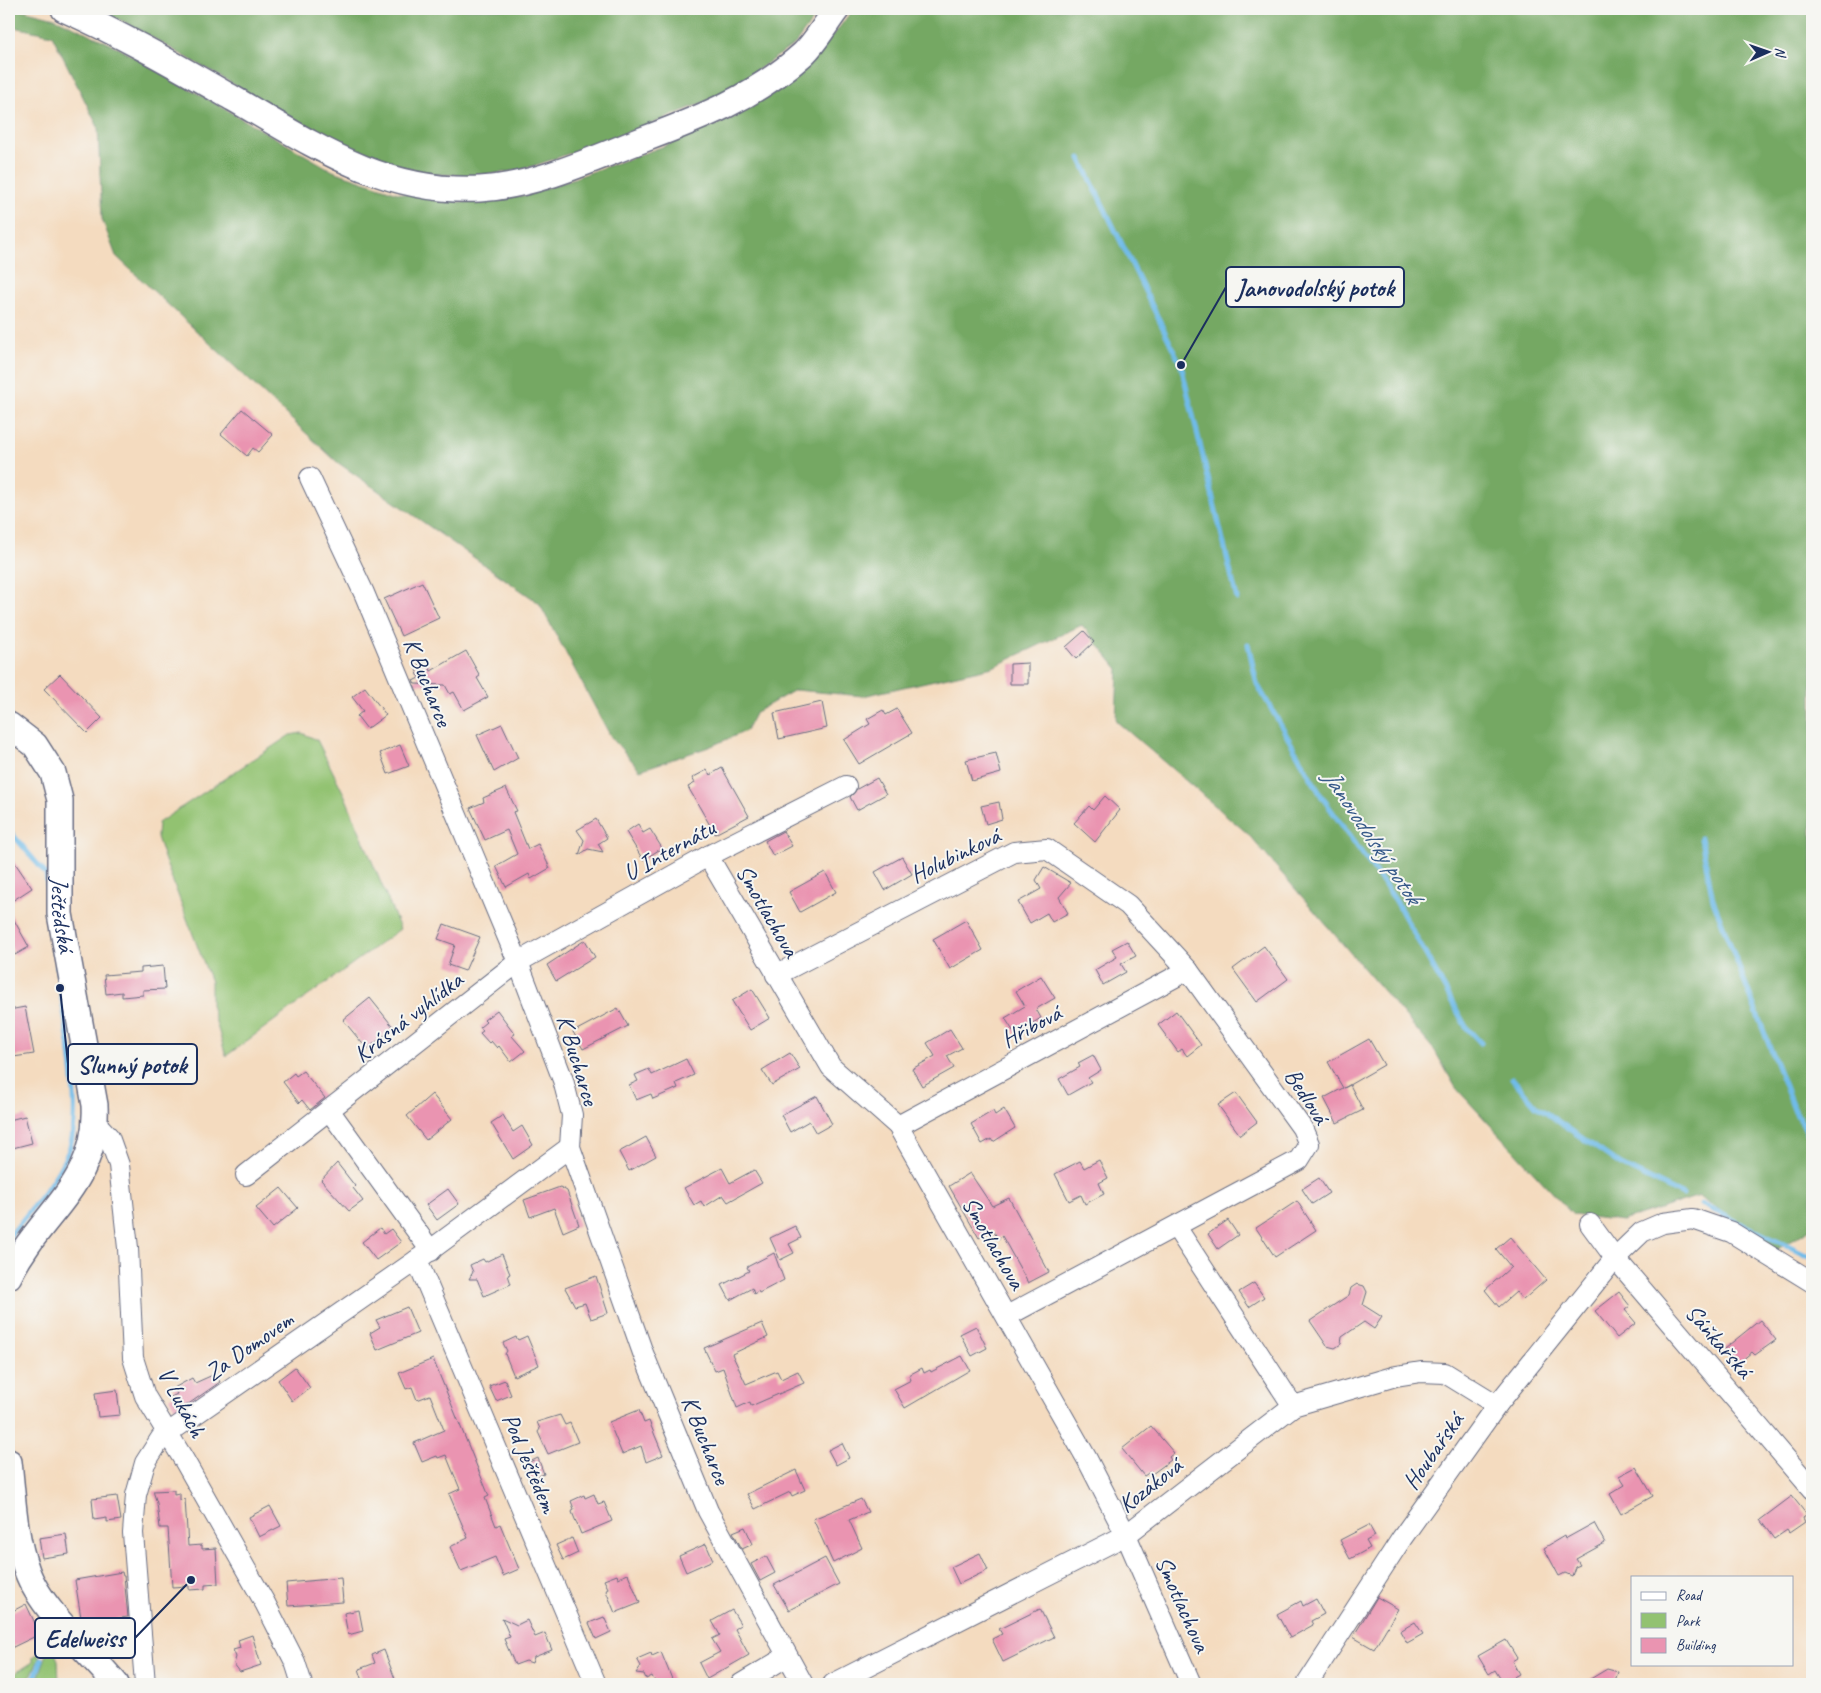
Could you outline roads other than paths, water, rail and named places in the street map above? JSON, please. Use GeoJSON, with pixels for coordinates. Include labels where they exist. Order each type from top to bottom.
{"type":"FeatureCollection","features":[{"type":"Feature","properties":{"kind":"street"},"geometry":{"type":"LineString","coordinates":[[64,9],[121,34],[339,160],[401,181],[459,189],[495,187],[532,180],[729,106],[804,53],[837,9]]}},
{"type":"Feature","properties":{"kind":"street","name":"K Bucharce"},"geometry":{"type":"LineString","coordinates":[[310,478],[364,593],[518,962],[563,1080],[572,1115],[570,1147],[644,1352],[708,1511],[786,1657],[803,1684]]}},
{"type":"Feature","properties":{"kind":"street","name":"Ještědská"},"geometry":{"type":"LineString","coordinates":[[9,725],[35,745],[53,773],[60,800],[60,914],[94,1105],[95,1122],[92,1148],[79,1176],[30,1241],[9,1276]]}},
{"type":"Feature","properties":{"kind":"street","name":"U Internátu"},"geometry":{"type":"LineString","coordinates":[[518,962],[708,856],[846,786]]}},
{"type":"Feature","properties":{"kind":"street","name":"Holubinková"},"geometry":{"type":"LineString","coordinates":[[776,975],[1014,852],[1047,849],[1128,905],[1188,970]]}},
{"type":"Feature","properties":{"kind":"street","name":"Smotlachova"},"geometry":{"type":"LineString","coordinates":[[708,856],[831,1067],[898,1126],[1087,1459],[1126,1536],[1191,1684]]}},
{"type":"Feature","properties":{"kind":"street","name":"Krásná vyhlídka"},"geometry":{"type":"LineString","coordinates":[[246,1175],[518,962]]}},
{"type":"Feature","properties":{"kind":"street","name":"Hřibová"},"geometry":{"type":"LineString","coordinates":[[898,1126],[1188,970]]}},
{"type":"Feature","properties":{"kind":"street","name":"Bedlová"},"geometry":{"type":"LineString","coordinates":[[1007,1316],[1299,1160],[1308,1144],[1302,1128],[1188,970]]}},
{"type":"Feature","properties":{"kind":"street"},"geometry":{"type":"LineString","coordinates":[[329,1110],[424,1256]]}},
{"type":"Feature","properties":{"kind":"street","name":"V Lukách"},"geometry":{"type":"LineString","coordinates":[[95,1122],[109,1137],[119,1165],[128,1248],[133,1358],[145,1396],[199,1485],[265,1603],[295,1662],[302,1684]]}},
{"type":"Feature","properties":{"kind":"street","name":"Za Domovem"},"geometry":{"type":"LineString","coordinates":[[145,1684],[133,1533],[136,1495],[145,1463],[161,1438],[424,1256],[570,1147]]}},
{"type":"Feature","properties":{"kind":"street","name":"Houbařská"},"geometry":{"type":"LineString","coordinates":[[1307,1684],[1402,1538],[1497,1405],[1615,1258],[1642,1232],[1663,1223],[1693,1219],[1731,1232],[1812,1282]]}},
{"type":"Feature","properties":{"kind":"street","name":"Sáňkařská"},"geometry":{"type":"LineString","coordinates":[[1590,1224],[1615,1258],[1812,1488]]}},
{"type":"Feature","properties":{"kind":"street"},"geometry":{"type":"LineString","coordinates":[[1176,1227],[1293,1406]]}},
{"type":"Feature","properties":{"kind":"street","name":"Pod Ještědem"},"geometry":{"type":"LineString","coordinates":[[424,1256],[596,1684]]}},
{"type":"Feature","properties":{"kind":"street","name":"Kozáková"},"geometry":{"type":"LineString","coordinates":[[833,1684],[1126,1536],[1293,1406],[1396,1376],[1421,1372],[1445,1373],[1497,1405]]}},
{"type":"Feature","properties":{"kind":"street"},"geometry":{"type":"LineString","coordinates":[[9,1462],[18,1541],[27,1572],[37,1591],[63,1625],[116,1684]]}},
{"type":"Feature","properties":{"kind":"street"},"geometry":{"type":"LineString","coordinates":[[742,1684],[786,1657]]}},
{"type":"Feature","properties":{"kind":"waterway","name":"Janovodolský potok"},"geometry":{"type":"LineString","coordinates":[[1080,158],[1181,365],[1237,599]]}},
{"type":"Feature","properties":{"kind":"waterway","name":"Janovodolský potok"},"geometry":{"type":"LineString","coordinates":[[1248,644],[1257,684],[1322,797],[1396,901],[1466,1027],[1481,1043]]}},
{"type":"Feature","properties":{"kind":"waterway"},"geometry":{"type":"LineString","coordinates":[[9,830],[46,874],[48,890]]}},
{"type":"Feature","properties":{"kind":"waterway"},"geometry":{"type":"LineString","coordinates":[[1701,838],[1713,900],[1795,1112],[1810,1137]]}},
{"type":"Feature","properties":{"kind":"waterway"},"geometry":{"type":"LineString","coordinates":[[9,1237],[56,1175],[68,1152],[73,1134],[74,1087],[57,966]]}},
{"type":"Feature","properties":{"kind":"waterway","name":"Janovodolský potok"},"geometry":{"type":"LineString","coordinates":[[1512,1078],[1536,1106],[1621,1165],[1683,1195]]}},
{"type":"Feature","properties":{"kind":"waterway","name":"Janovodolský potok"},"geometry":{"type":"LineString","coordinates":[[1701,1204],[1812,1258]]}},
{"type":"Feature","properties":{"kind":"waterway"},"geometry":{"type":"LineString","coordinates":[[32,1684],[42,1659]]}},
{"type":"Feature","properties":{"kind":"place","name":"Janovodolský potok"},"geometry":{"type":"Point","coordinates":[1181,365]}},
{"type":"Feature","properties":{"kind":"place","name":"Slunný potok"},"geometry":{"type":"Point","coordinates":[60,988]}},
{"type":"Feature","properties":{"kind":"place","name":"Edelweiss"},"geometry":{"type":"Point","coordinates":[191,1580]}}]}
